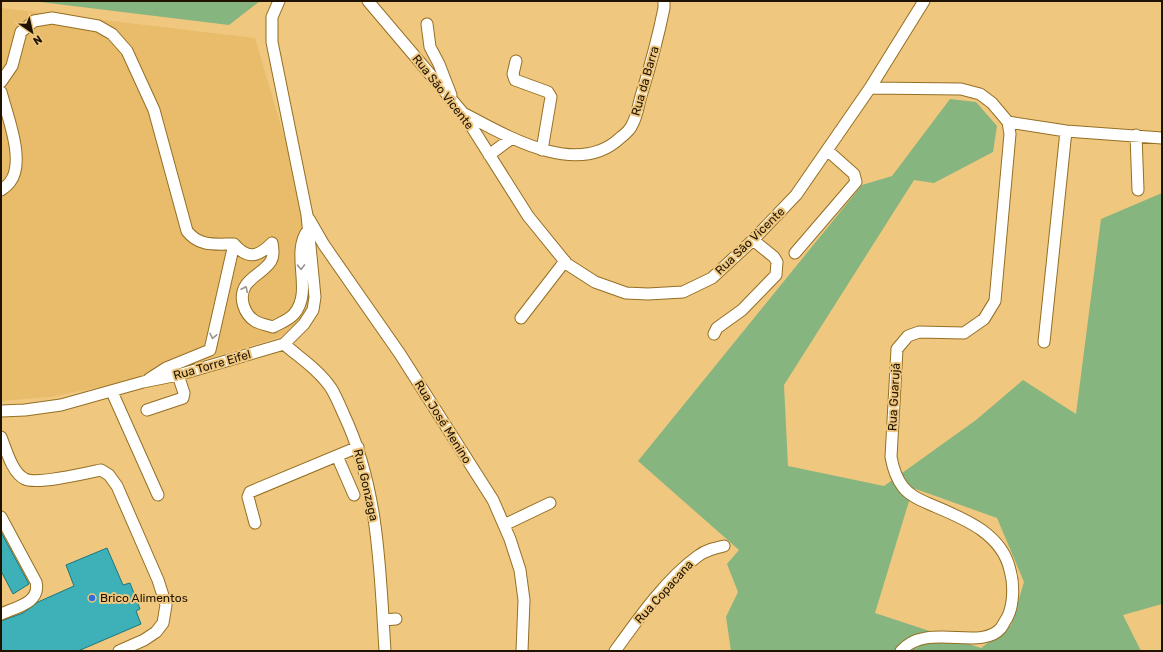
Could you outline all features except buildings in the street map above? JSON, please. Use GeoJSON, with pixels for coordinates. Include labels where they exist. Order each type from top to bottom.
{"type":"FeatureCollection","features":[{"type":"Feature","properties":{"kind":"street"},"geometry":{"type":"LineString","coordinates":[[279,1],[272,17],[272,42],[307,215]]}},
{"type":"Feature","properties":{"kind":"street","name":"Rua São Vicente"},"geometry":{"type":"LineString","coordinates":[[368,1],[463,113],[528,216],[565,261],[595,282],[626,293],[648,294],[683,292],[712,278],[753,240],[796,195],[870,88],[924,1]]}},
{"type":"Feature","properties":{"kind":"street","name":"Rua da Barra"},"geometry":{"type":"LineString","coordinates":[[463,113],[512,138],[542,150],[572,154],[594,153],[610,147],[632,126],[655,53],[664,1]]}},
{"type":"Feature","properties":{"kind":"street"},"geometry":{"type":"LineString","coordinates":[[1,82],[12,66],[21,32],[34,21],[52,18],[98,26],[112,34],[127,50],[154,110],[187,231],[194,240],[205,244],[234,244],[241,252],[256,255],[272,243],[270,262],[246,284],[242,297],[244,307],[250,316],[258,322],[273,327],[290,318],[300,305],[302,292],[301,246],[304,236],[308,230]]}},
{"type":"Feature","properties":{"kind":"street"},"geometry":{"type":"LineString","coordinates":[[427,24],[430,47],[439,64],[453,101]]}},
{"type":"Feature","properties":{"kind":"street"},"geometry":{"type":"LineString","coordinates":[[516,61],[513,74],[515,80],[548,92],[551,97],[542,150]]}},
{"type":"Feature","properties":{"kind":"street"},"geometry":{"type":"LineString","coordinates":[[870,88],[967,90],[980,94],[992,103],[1008,122],[1066,131],[1162,138]]}},
{"type":"Feature","properties":{"kind":"street"},"geometry":{"type":"LineString","coordinates":[[1,92],[17,161],[13,178],[1,190]]}},
{"type":"Feature","properties":{"kind":"street","name":"Rua Guarujá"},"geometry":{"type":"LineString","coordinates":[[901,651],[906,645],[918,639],[990,636],[1000,629],[1010,612],[1012,591],[1010,570],[1003,553],[988,534],[966,520],[915,498],[904,488],[895,473],[891,457],[897,349],[908,336],[919,332],[964,333],[984,319],[995,301],[1009,149],[1008,122]]}},
{"type":"Feature","properties":{"kind":"street"},"geometry":{"type":"LineString","coordinates":[[1044,342],[1066,131]]}},
{"type":"Feature","properties":{"kind":"street"},"geometry":{"type":"LineString","coordinates":[[1136,135],[1138,190]]}},
{"type":"Feature","properties":{"kind":"street"},"geometry":{"type":"LineString","coordinates":[[489,155],[512,138]]}},
{"type":"Feature","properties":{"kind":"street"},"geometry":{"type":"LineString","coordinates":[[795,253],[856,182],[854,174],[827,150]]}},
{"type":"Feature","properties":{"kind":"street","name":"Rua Torre Eifel"},"geometry":{"type":"LineString","coordinates":[[1,411],[25,410],[61,405],[112,392],[143,382],[178,375],[284,344],[304,324],[313,310],[315,297],[307,215]]}},
{"type":"Feature","properties":{"kind":"street","name":"Rua José Menino"},"geometry":{"type":"LineString","coordinates":[[307,215],[324,245],[404,360],[493,500],[504,525],[520,570],[524,600],[522,651]]}},
{"type":"Feature","properties":{"kind":"street"},"geometry":{"type":"LineString","coordinates":[[714,334],[717,328],[742,310],[776,275],[777,262],[774,257],[753,240]]}},
{"type":"Feature","properties":{"kind":"street"},"geometry":{"type":"LineString","coordinates":[[143,382],[166,368],[210,350],[234,244]]}},
{"type":"Feature","properties":{"kind":"street"},"geometry":{"type":"LineString","coordinates":[[521,318],[565,261]]}},
{"type":"Feature","properties":{"kind":"street","name":"Rua Gonzaga"},"geometry":{"type":"LineString","coordinates":[[284,344],[320,375],[331,388],[358,447],[372,499],[377,534],[385,651]]}},
{"type":"Feature","properties":{"kind":"street"},"geometry":{"type":"LineString","coordinates":[[147,410],[183,398],[184,393],[178,375]]}},
{"type":"Feature","properties":{"kind":"street"},"geometry":{"type":"LineString","coordinates":[[112,392],[158,495]]}},
{"type":"Feature","properties":{"kind":"street"},"geometry":{"type":"LineString","coordinates":[[1,437],[17,472],[24,479],[31,481],[45,480],[101,470],[109,475],[117,486],[158,580],[166,605],[163,623],[156,632],[144,640],[119,651]]}},
{"type":"Feature","properties":{"kind":"street"},"geometry":{"type":"LineString","coordinates":[[255,524],[248,497],[250,492],[358,447]]}},
{"type":"Feature","properties":{"kind":"street"},"geometry":{"type":"LineString","coordinates":[[337,456],[354,495]]}},
{"type":"Feature","properties":{"kind":"street"},"geometry":{"type":"LineString","coordinates":[[504,525],[550,503]]}},
{"type":"Feature","properties":{"kind":"street"},"geometry":{"type":"LineString","coordinates":[[1,517],[36,582],[38,590],[36,596],[29,601],[1,614]]}},
{"type":"Feature","properties":{"kind":"street","name":"Rua Copacana"},"geometry":{"type":"LineString","coordinates":[[615,651],[635,624],[684,567],[709,549],[724,546]]}},
{"type":"Feature","properties":{"kind":"street"},"geometry":{"type":"LineString","coordinates":[[383,620],[396,619]]}},
{"type":"Feature","properties":{"kind":"shaded area"},"geometry":{"type":"Polygon","coordinates":[[[1,8],[255,38],[294,170],[304,228],[310,295],[308,311],[300,321],[280,337],[140,379],[50,397],[1,401],[1,8]]]}},
{"type":"Feature","properties":{"kind":"green space"},"geometry":{"type":"Polygon","coordinates":[[[32,1],[260,1],[229,25],[32,1]]]}},
{"type":"Feature","properties":{"kind":"green space"},"geometry":{"type":"Polygon","coordinates":[[[950,99],[976,102],[997,126],[993,152],[934,183],[914,180],[784,385],[788,466],[884,486],[976,420],[1023,380],[1076,414],[1101,219],[1162,193],[1162,604],[1123,615],[1141,651],[731,651],[726,617],[738,592],[727,564],[739,550],[638,461],[862,185],[892,176],[950,99]],[[913,488],[875,613],[981,648],[1011,625],[1024,582],[997,518],[913,488]]]}},
{"type":"Feature","properties":{"kind":"place","name":"Brico Alimentos"},"geometry":{"type":"Point","coordinates":[92,598]}}]}
